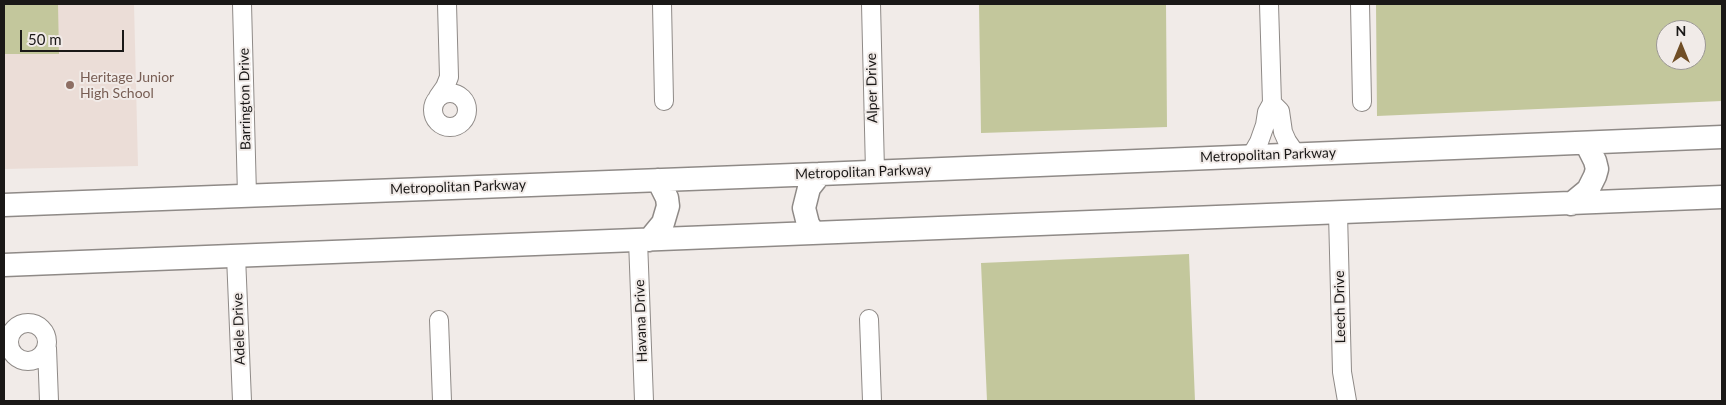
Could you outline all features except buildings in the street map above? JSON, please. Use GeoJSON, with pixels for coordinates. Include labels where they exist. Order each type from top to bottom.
{"type":"FeatureCollection","features":[{"type":"Feature","properties":{"kind":"main road","name":"Metropolitan Parkway"},"geometry":{"type":"LineString","coordinates":[[4,205],[1722,137]]}},
{"type":"Feature","properties":{"kind":"main road"},"geometry":{"type":"LineString","coordinates":[[1571,204],[1588,190],[1597,169],[1586,143]]}},
{"type":"Feature","properties":{"kind":"main road"},"geometry":{"type":"LineString","coordinates":[[814,233],[808,224],[804,208],[809,188],[820,174]]}},
{"type":"Feature","properties":{"kind":"main road"},"geometry":{"type":"LineString","coordinates":[[644,240],[663,223],[668,206],[667,198],[658,180]]}},
{"type":"Feature","properties":{"kind":"main road"},"geometry":{"type":"LineString","coordinates":[[4,265],[1722,197]]}},
{"type":"Feature","properties":{"kind":"street","name":"Barrington Drive"},"geometry":{"type":"LineString","coordinates":[[242,4],[247,195]]}},
{"type":"Feature","properties":{"kind":"street"},"geometry":{"type":"LineString","coordinates":[[447,4],[449,77],[453,86],[465,100],[467,112],[462,123],[450,127],[439,124],[435,119],[432,107],[449,77]]}},
{"type":"Feature","properties":{"kind":"street"},"geometry":{"type":"LineString","coordinates":[[662,4],[664,101]]}},
{"type":"Feature","properties":{"kind":"street","name":"Alper Drive"},"geometry":{"type":"LineString","coordinates":[[870,4],[875,171]]}},
{"type":"Feature","properties":{"kind":"street"},"geometry":{"type":"LineString","coordinates":[[1251,156],[1259,142],[1265,125],[1266,112],[1272,103],[1270,4]]}},
{"type":"Feature","properties":{"kind":"street"},"geometry":{"type":"LineString","coordinates":[[1360,4],[1362,102]]}},
{"type":"Feature","properties":{"kind":"street"},"geometry":{"type":"LineString","coordinates":[[438,97],[449,92],[460,96]]}},
{"type":"Feature","properties":{"kind":"street"},"geometry":{"type":"LineString","coordinates":[[1272,103],[1280,111],[1283,132],[1296,154]]}},
{"type":"Feature","properties":{"kind":"street","name":"Leech Drive"},"geometry":{"type":"LineString","coordinates":[[1338,213],[1342,372],[1347,401]]}},
{"type":"Feature","properties":{"kind":"street","name":"Havana Drive"},"geometry":{"type":"LineString","coordinates":[[644,240],[644,401]]}},
{"type":"Feature","properties":{"kind":"street","name":"Adele Drive"},"geometry":{"type":"LineString","coordinates":[[236,256],[242,401]]}},
{"type":"Feature","properties":{"kind":"street"},"geometry":{"type":"LineString","coordinates":[[869,319],[872,401]]}},
{"type":"Feature","properties":{"kind":"street"},"geometry":{"type":"LineString","coordinates":[[439,320],[442,401]]}},
{"type":"Feature","properties":{"kind":"street"},"geometry":{"type":"LineString","coordinates":[[48,375],[41,366],[19,359],[11,350],[9,339],[14,329],[25,324],[36,325],[46,337],[47,348],[49,401]]}},
{"type":"Feature","properties":{"kind":"street"},"geometry":{"type":"LineString","coordinates":[[30,361],[41,357],[47,348]]}},
{"type":"Feature","properties":{"kind":"shaded area","name":"Heritage Junior High School"},"geometry":{"type":"Polygon","coordinates":[[[4,4],[134,4],[138,166],[4,169],[4,4]]]}},
{"type":"Feature","properties":{"kind":"green space"},"geometry":{"type":"Polygon","coordinates":[[[4,4],[58,4],[59,54],[4,54],[4,4]]]}},
{"type":"Feature","properties":{"kind":"green space"},"geometry":{"type":"Polygon","coordinates":[[[979,4],[1166,4],[1167,127],[981,133],[979,4]]]}},
{"type":"Feature","properties":{"kind":"green space"},"geometry":{"type":"Polygon","coordinates":[[[1376,4],[1722,4],[1722,101],[1377,116],[1376,4]]]}},
{"type":"Feature","properties":{"kind":"green space"},"geometry":{"type":"Polygon","coordinates":[[[1189,254],[1195,401],[987,401],[981,263],[1189,254]]]}},
{"type":"Feature","properties":{"kind":"place","name":"Heritage Junior High School"},"geometry":{"type":"Point","coordinates":[70,85]}}]}
